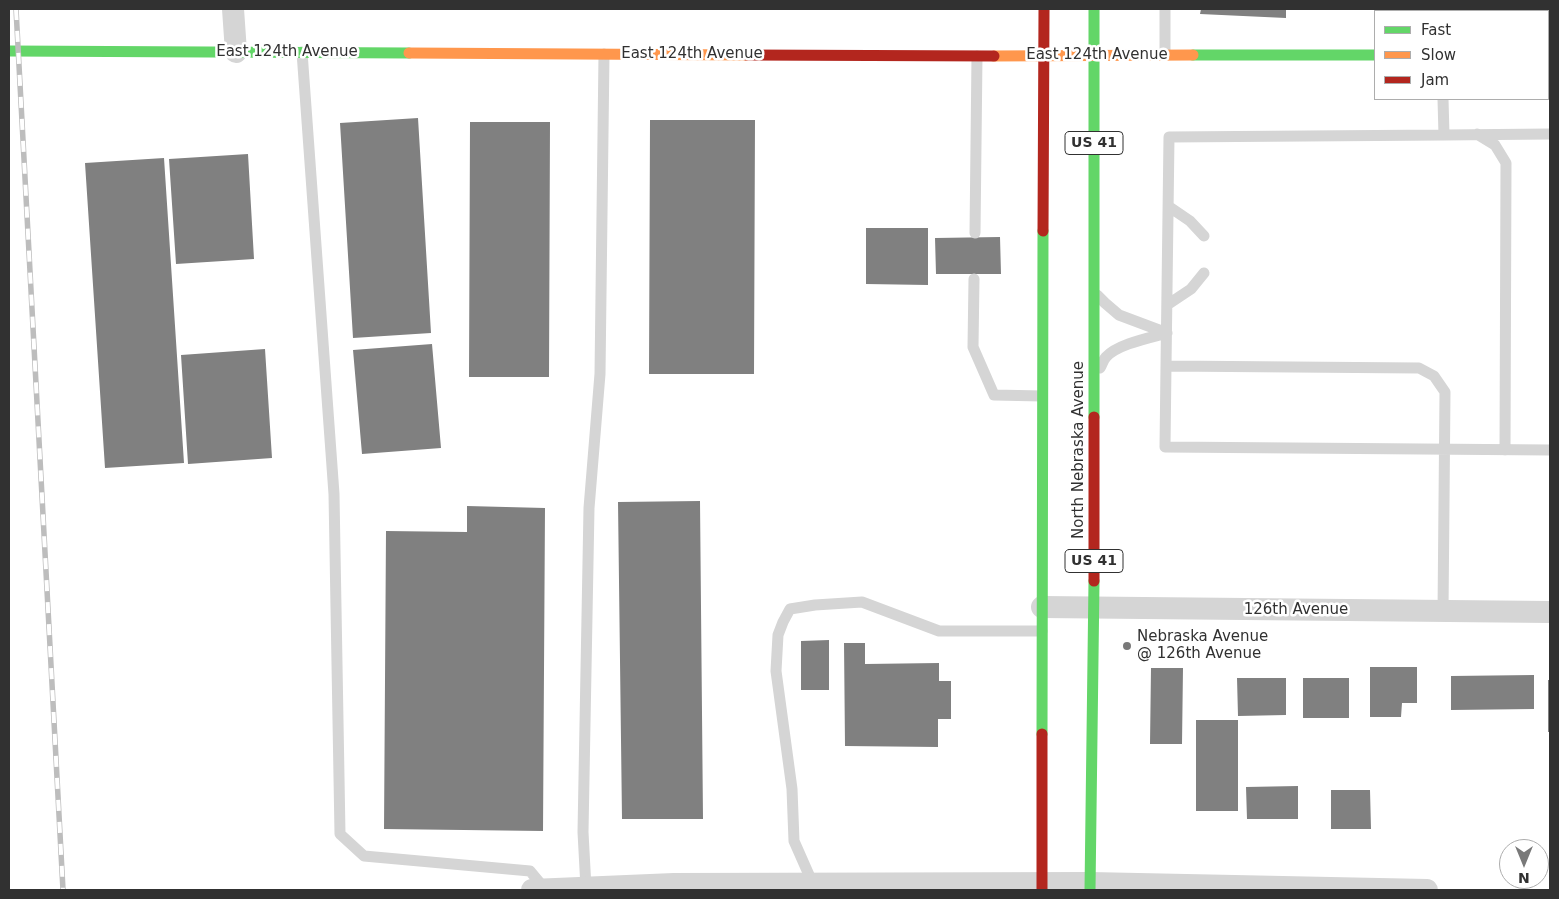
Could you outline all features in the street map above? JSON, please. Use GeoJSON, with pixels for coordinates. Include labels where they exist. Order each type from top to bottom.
{"type":"FeatureCollection","features":[{"type":"Feature","properties":{"kind":"main road","name":"US 41"},"geometry":{"type":"LineString","coordinates":[[1042,887],[1044,9]]}},
{"type":"Feature","properties":{"kind":"main road","name":"North Nebraska Avenue"},"geometry":{"type":"LineString","coordinates":[[1090,887],[1094,608],[1094,9]]}},
{"type":"Feature","properties":{"kind":"main road","name":"East 124th Avenue"},"geometry":{"type":"LineString","coordinates":[[9,51],[977,56],[1374,55]]}},
{"type":"Feature","properties":{"kind":"street"},"geometry":{"type":"LineString","coordinates":[[233,9],[236,52]]}},
{"type":"Feature","properties":{"kind":"street","name":"126th Avenue"},"geometry":{"type":"LineString","coordinates":[[1042,607],[1550,612]]}},
{"type":"Feature","properties":{"kind":"street"},"geometry":{"type":"LineString","coordinates":[[532,890],[674,884],[1427,890]]}},
{"type":"Feature","properties":{"kind":"lane"},"geometry":{"type":"LineString","coordinates":[[1165,9],[1165,55]]}},
{"type":"Feature","properties":{"kind":"lane"},"geometry":{"type":"LineString","coordinates":[[302,52],[334,494],[340,834],[364,856],[530,871],[546,890]]}},
{"type":"Feature","properties":{"kind":"lane"},"geometry":{"type":"LineString","coordinates":[[586,888],[583,832],[589,508],[600,374],[604,54]]}},
{"type":"Feature","properties":{"kind":"lane"},"geometry":{"type":"LineString","coordinates":[[974,233],[977,56]]}},
{"type":"Feature","properties":{"kind":"lane"},"geometry":{"type":"LineString","coordinates":[[1443,100],[1444,135]]}},
{"type":"Feature","properties":{"kind":"lane"},"geometry":{"type":"LineString","coordinates":[[1477,134],[1495,145],[1506,163],[1505,450]]}},
{"type":"Feature","properties":{"kind":"lane"},"geometry":{"type":"LineString","coordinates":[[1550,134],[1170,137],[1165,447],[1550,450]]}},
{"type":"Feature","properties":{"kind":"lane"},"geometry":{"type":"LineString","coordinates":[[1168,206],[1190,222],[1204,236]]}},
{"type":"Feature","properties":{"kind":"lane"},"geometry":{"type":"LineString","coordinates":[[1167,305],[1191,289],[1204,273]]}},
{"type":"Feature","properties":{"kind":"lane"},"geometry":{"type":"LineString","coordinates":[[974,278],[973,346],[994,396],[1042,396]]}},
{"type":"Feature","properties":{"kind":"lane"},"geometry":{"type":"LineString","coordinates":[[1094,291],[1119,315],[1167,333]]}},
{"type":"Feature","properties":{"kind":"lane"},"geometry":{"type":"LineString","coordinates":[[1094,380],[1106,357],[1119,349],[1143,339],[1167,333]]}},
{"type":"Feature","properties":{"kind":"lane"},"geometry":{"type":"LineString","coordinates":[[1166,366],[1419,368],[1434,376],[1445,392],[1443,612]]}},
{"type":"Feature","properties":{"kind":"lane"},"geometry":{"type":"LineString","coordinates":[[813,884],[794,841],[792,789],[776,671],[778,635],[790,609],[815,605],[862,602],[939,631],[1042,631]]}},
{"type":"Feature","properties":{"kind":"building"},"geometry":{"type":"Polygon","coordinates":[[[1201,9],[1286,9],[1286,18],[1200,14],[1201,9]]]}},
{"type":"Feature","properties":{"kind":"building"},"geometry":{"type":"Polygon","coordinates":[[[418,118],[431,333],[353,338],[340,123],[418,118]]]}},
{"type":"Feature","properties":{"kind":"building"},"geometry":{"type":"Polygon","coordinates":[[[650,120],[755,120],[754,374],[649,374],[650,120]]]}},
{"type":"Feature","properties":{"kind":"building"},"geometry":{"type":"Polygon","coordinates":[[[470,122],[550,122],[549,377],[469,377],[470,122]]]}},
{"type":"Feature","properties":{"kind":"building"},"geometry":{"type":"Polygon","coordinates":[[[248,154],[254,259],[176,264],[169,159],[248,154]]]}},
{"type":"Feature","properties":{"kind":"building"},"geometry":{"type":"Polygon","coordinates":[[[164,158],[184,463],[105,468],[85,163],[164,158]]]}},
{"type":"Feature","properties":{"kind":"building"},"geometry":{"type":"Polygon","coordinates":[[[866,228],[928,228],[928,285],[866,284],[866,228]]]}},
{"type":"Feature","properties":{"kind":"building"},"geometry":{"type":"Polygon","coordinates":[[[1000,237],[1001,274],[936,274],[935,238],[1000,237]]]}},
{"type":"Feature","properties":{"kind":"building"},"geometry":{"type":"Polygon","coordinates":[[[432,344],[441,448],[362,454],[353,350],[432,344]]]}},
{"type":"Feature","properties":{"kind":"building"},"geometry":{"type":"Polygon","coordinates":[[[265,349],[272,458],[188,464],[181,355],[265,349]]]}},
{"type":"Feature","properties":{"kind":"building"},"geometry":{"type":"Polygon","coordinates":[[[700,501],[703,819],[622,819],[618,502],[700,501]]]}},
{"type":"Feature","properties":{"kind":"building"},"geometry":{"type":"Polygon","coordinates":[[[467,506],[545,508],[543,831],[384,829],[386,531],[467,532],[467,506]]]}},
{"type":"Feature","properties":{"kind":"building"},"geometry":{"type":"Polygon","coordinates":[[[829,640],[829,690],[801,690],[801,641],[829,640]]]}},
{"type":"Feature","properties":{"kind":"building"},"geometry":{"type":"Polygon","coordinates":[[[844,643],[865,643],[865,664],[939,663],[939,681],[951,681],[951,719],[938,719],[938,747],[845,746],[844,643]]]}},
{"type":"Feature","properties":{"kind":"building"},"geometry":{"type":"Polygon","coordinates":[[[1370,667],[1417,667],[1417,703],[1402,703],[1401,717],[1370,717],[1370,667]]]}},
{"type":"Feature","properties":{"kind":"building"},"geometry":{"type":"Polygon","coordinates":[[[1151,668],[1183,668],[1182,744],[1150,744],[1151,668]]]}},
{"type":"Feature","properties":{"kind":"building"},"geometry":{"type":"Polygon","coordinates":[[[1534,675],[1534,709],[1451,710],[1451,676],[1534,675]]]}},
{"type":"Feature","properties":{"kind":"building"},"geometry":{"type":"Polygon","coordinates":[[[1237,678],[1286,678],[1286,715],[1238,716],[1237,678]]]}},
{"type":"Feature","properties":{"kind":"building"},"geometry":{"type":"Polygon","coordinates":[[[1303,678],[1349,678],[1349,718],[1303,718],[1303,678]]]}},
{"type":"Feature","properties":{"kind":"building"},"geometry":{"type":"Polygon","coordinates":[[[1548,680],[1550,680],[1550,732],[1548,732],[1548,680]]]}},
{"type":"Feature","properties":{"kind":"building"},"geometry":{"type":"Polygon","coordinates":[[[1196,720],[1238,720],[1238,811],[1196,811],[1196,720]]]}},
{"type":"Feature","properties":{"kind":"building"},"geometry":{"type":"Polygon","coordinates":[[[1298,786],[1298,819],[1247,819],[1246,787],[1298,786]]]}},
{"type":"Feature","properties":{"kind":"building"},"geometry":{"type":"Polygon","coordinates":[[[1331,790],[1370,790],[1371,829],[1331,829],[1331,790]]]}},
{"type":"Feature","properties":{"kind":"railway"},"geometry":{"type":"LineString","coordinates":[[16,9],[63,890]]}},
{"type":"Feature","properties":{"kind":"traffic: fast"},"geometry":{"type":"LineString","coordinates":[[1094,9],[1094,417]]}},
{"type":"Feature","properties":{"kind":"traffic: fast"},"geometry":{"type":"LineString","coordinates":[[9,51],[409,53]]}},
{"type":"Feature","properties":{"kind":"traffic: fast"},"geometry":{"type":"LineString","coordinates":[[1193,55],[1374,55]]}},
{"type":"Feature","properties":{"kind":"traffic: fast"},"geometry":{"type":"LineString","coordinates":[[1042,734],[1043,231]]}},
{"type":"Feature","properties":{"kind":"traffic: fast"},"geometry":{"type":"LineString","coordinates":[[1090,890],[1094,581]]}},
{"type":"Feature","properties":{"kind":"traffic: slow"},"geometry":{"type":"LineString","coordinates":[[409,53],[746,55]]}},
{"type":"Feature","properties":{"kind":"traffic: slow"},"geometry":{"type":"LineString","coordinates":[[994,56],[1193,55]]}},
{"type":"Feature","properties":{"kind":"traffic: jam"},"geometry":{"type":"LineString","coordinates":[[1043,231],[1044,9]]}},
{"type":"Feature","properties":{"kind":"traffic: jam"},"geometry":{"type":"LineString","coordinates":[[746,55],[994,56]]}},
{"type":"Feature","properties":{"kind":"traffic: jam"},"geometry":{"type":"LineString","coordinates":[[1094,417],[1094,581]]}},
{"type":"Feature","properties":{"kind":"traffic: jam"},"geometry":{"type":"LineString","coordinates":[[1042,734],[1042,890]]}},
{"type":"Feature","properties":{"kind":"place","name":"Nebraska Avenue @ 126th Avenue"},"geometry":{"type":"Point","coordinates":[1127,646]}}]}
